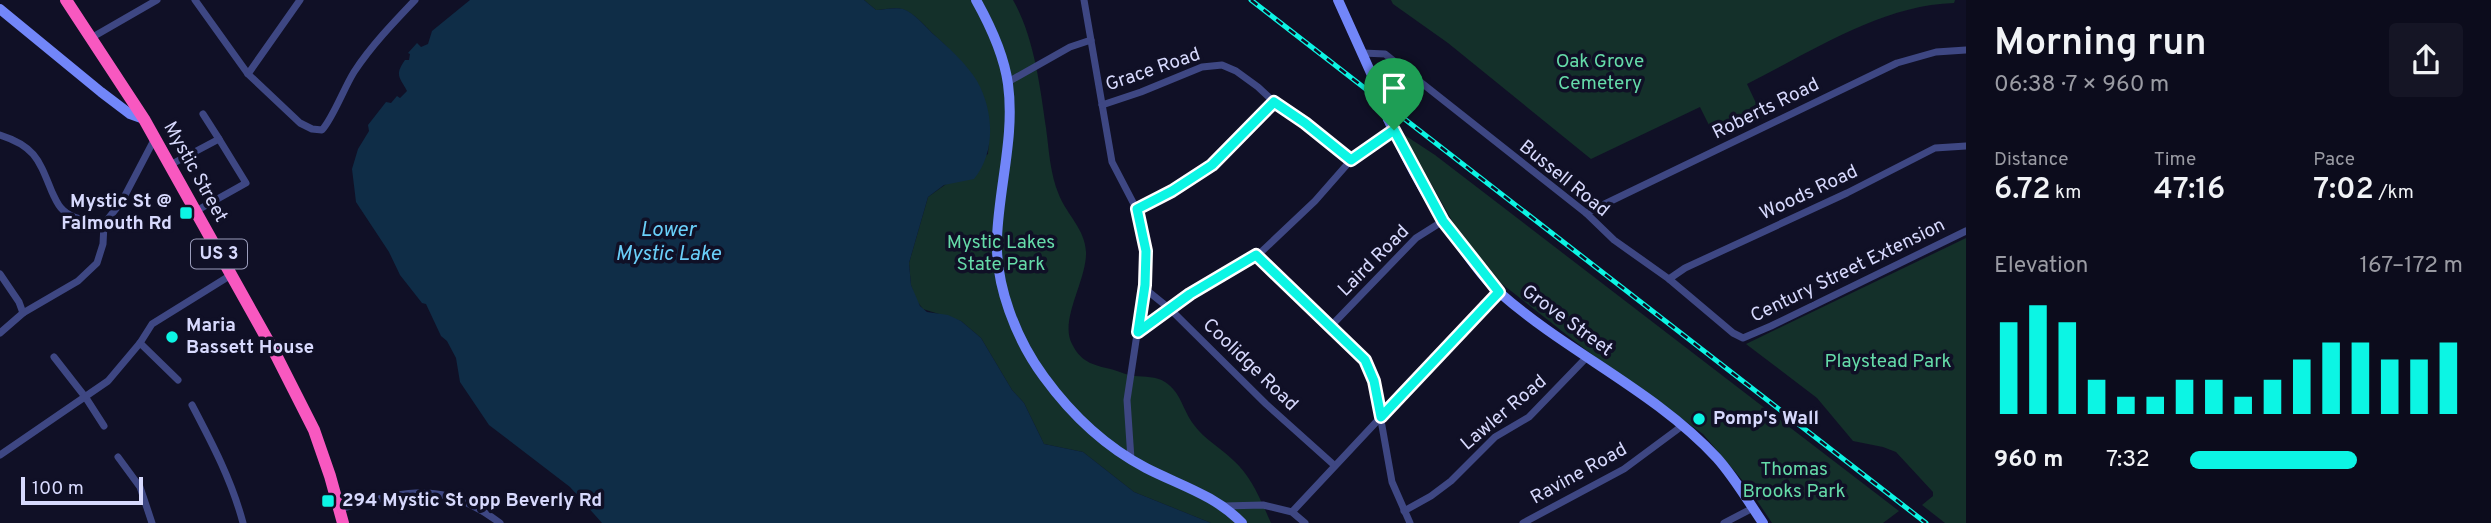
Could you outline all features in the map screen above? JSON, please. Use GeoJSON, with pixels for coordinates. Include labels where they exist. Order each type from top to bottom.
{"type":"FeatureCollection","features":[{"type":"Feature","properties":{"kind":"highway","name":"Mystic Street"},"geometry":{"type":"LineString","coordinates":[[66,0],[144,119],[307,415],[320,446],[343,523]]}},
{"type":"Feature","properties":{"kind":"street"},"geometry":{"type":"LineString","coordinates":[[91,38],[157,0]]}},
{"type":"Feature","properties":{"kind":"street"},"geometry":{"type":"LineString","coordinates":[[195,0],[248,74],[300,123],[322,130],[328,124],[358,67],[415,0]]}},
{"type":"Feature","properties":{"kind":"street"},"geometry":{"type":"LineString","coordinates":[[248,74],[300,0]]}},
{"type":"Feature","properties":{"kind":"street"},"geometry":{"type":"LineString","coordinates":[[976,0],[995,40],[1008,82],[1010,139],[996,241],[1006,297],[1027,350],[1055,391],[1101,439],[1131,459],[1224,506],[1242,523]]}},
{"type":"Feature","properties":{"kind":"street"},"geometry":{"type":"LineString","coordinates":[[1084,0],[1112,162],[1137,209],[1146,251],[1144,288],[1127,400],[1131,459]]}},
{"type":"Feature","properties":{"kind":"street","name":"Grove Street"},"geometry":{"type":"LineString","coordinates":[[1338,0],[1363,53],[1388,119],[1443,221],[1499,292],[1682,426],[1718,459],[1763,523]]}},
{"type":"Feature","properties":{"kind":"street"},"geometry":{"type":"LineString","coordinates":[[0,9],[101,92],[130,114],[144,119]]}},
{"type":"Feature","properties":{"kind":"street"},"geometry":{"type":"LineString","coordinates":[[1008,82],[1070,47],[1091,40]]}},
{"type":"Feature","properties":{"kind":"street","name":"Roberts Road"},"geometry":{"type":"LineString","coordinates":[[1586,213],[1897,64],[1936,52],[1966,50]]}},
{"type":"Feature","properties":{"kind":"street","name":"Bussell Road"},"geometry":{"type":"LineString","coordinates":[[1363,53],[1385,54],[1586,213],[1614,240],[1743,338]]}},
{"type":"Feature","properties":{"kind":"street","name":"Grace Road"},"geometry":{"type":"LineString","coordinates":[[1102,105],[1202,66],[1222,65],[1236,71],[1258,87],[1351,160]]}},
{"type":"Feature","properties":{"kind":"street"},"geometry":{"type":"LineString","coordinates":[[1137,209],[1172,191],[1212,165],[1274,102]]}},
{"type":"Feature","properties":{"kind":"street"},"geometry":{"type":"LineString","coordinates":[[196,211],[246,183],[203,114]]}},
{"type":"Feature","properties":{"kind":"street"},"geometry":{"type":"LineString","coordinates":[[1138,332],[1190,294],[1256,255],[1315,201],[1351,160],[1394,130]]}},
{"type":"Feature","properties":{"kind":"street"},"geometry":{"type":"LineString","coordinates":[[0,135],[31,149],[40,161],[60,208],[73,217],[104,224]]}},
{"type":"Feature","properties":{"kind":"street"},"geometry":{"type":"LineString","coordinates":[[0,333],[23,313],[78,281],[97,263],[103,244],[104,224],[122,201],[155,138]]}},
{"type":"Feature","properties":{"kind":"street"},"geometry":{"type":"LineString","coordinates":[[170,165],[219,139]]}},
{"type":"Feature","properties":{"kind":"street","name":"Woods Road"},"geometry":{"type":"LineString","coordinates":[[1668,279],[1685,268],[1847,193],[1936,148],[1966,146]]}},
{"type":"Feature","properties":{"kind":"street","name":"Laird Road"},"geometry":{"type":"LineString","coordinates":[[1331,326],[1416,237],[1443,221]]}},
{"type":"Feature","properties":{"kind":"street","name":"Century Street Extension"},"geometry":{"type":"LineString","coordinates":[[1743,338],[1966,231]]}},
{"type":"Feature","properties":{"kind":"street"},"geometry":{"type":"LineString","coordinates":[[1256,255],[1365,360],[1374,381],[1392,482],[1410,523]]}},
{"type":"Feature","properties":{"kind":"street"},"geometry":{"type":"LineString","coordinates":[[0,274],[19,302],[23,313]]}},
{"type":"Feature","properties":{"kind":"street"},"geometry":{"type":"LineString","coordinates":[[0,455],[86,398],[114,375],[152,324],[231,275]]}},
{"type":"Feature","properties":{"kind":"street","name":"Coolidge Road"},"geometry":{"type":"LineString","coordinates":[[1144,288],[1170,309],[1256,395],[1335,465]]}},
{"type":"Feature","properties":{"kind":"street"},"geometry":{"type":"LineString","coordinates":[[1292,512],[1499,292]]}},
{"type":"Feature","properties":{"kind":"street"},"geometry":{"type":"LineString","coordinates":[[140,343],[178,380]]}},
{"type":"Feature","properties":{"kind":"street"},"geometry":{"type":"LineString","coordinates":[[54,357],[104,426]]}},
{"type":"Feature","properties":{"kind":"street","name":"Lawler Road"},"geometry":{"type":"LineString","coordinates":[[1404,511],[1451,481],[1496,437],[1529,417],[1586,358]]}},
{"type":"Feature","properties":{"kind":"street"},"geometry":{"type":"LineString","coordinates":[[192,405],[215,448],[238,503],[243,523]]}},
{"type":"Feature","properties":{"kind":"street","name":"Ravine Road"},"geometry":{"type":"LineString","coordinates":[[1523,523],[1625,470],[1682,426]]}},
{"type":"Feature","properties":{"kind":"street"},"geometry":{"type":"LineString","coordinates":[[118,457],[140,487],[152,523]]}},
{"type":"Feature","properties":{"kind":"street"},"geometry":{"type":"LineString","coordinates":[[339,509],[422,491],[443,493],[465,501],[500,523]]}},
{"type":"Feature","properties":{"kind":"street"},"geometry":{"type":"LineString","coordinates":[[1224,506],[1263,505],[1292,512],[1305,523]]}},
{"type":"Feature","properties":{"kind":"street"},"geometry":{"type":"LineString","coordinates":[[1724,523],[1753,508]]}},
{"type":"Feature","properties":{"kind":"green space","name":"Mystic Lakes State Park"},"geometry":{"type":"Polygon","coordinates":[[[864,0],[1013,0],[1026,30],[1035,62],[1056,187],[1085,244],[1085,263],[1069,323],[1072,344],[1080,356],[1090,363],[1131,376],[1158,379],[1170,386],[1198,430],[1246,474],[1271,523],[1211,523],[1134,492],[1083,452],[1044,444],[1024,403],[1012,390],[981,338],[961,321],[923,309],[916,300],[911,285],[909,263],[928,197],[988,154],[989,134],[984,100],[978,86],[959,60],[911,13],[893,8],[876,10],[864,0]]]}},
{"type":"Feature","properties":{"kind":"green space","name":"Oak Grove Cemetery"},"geometry":{"type":"Polygon","coordinates":[[[1391,0],[1955,0],[1954,3],[1900,12],[1873,21],[1747,84],[1763,118],[1717,141],[1700,107],[1591,159],[1391,0]]]}},
{"type":"Feature","properties":{"kind":"green space","name":"Thomas Brooks Park"},"geometry":{"type":"Polygon","coordinates":[[[1403,134],[1435,155],[1899,511],[1883,523],[1772,523],[1748,487],[1703,434],[1586,350],[1502,284],[1455,226],[1403,134]]]}},
{"type":"Feature","properties":{"kind":"green space","name":"Playstead Park"},"geometry":{"type":"Polygon","coordinates":[[[1966,238],[1966,523],[1945,523],[1922,505],[1933,496],[1933,492],[1896,452],[1853,441],[1817,398],[1746,344],[1966,238]]]}},
{"type":"Feature","properties":{"kind":"water","name":"Lower Mystic Lake"},"geometry":{"type":"Polygon","coordinates":[[[470,0],[864,0],[876,10],[900,8],[911,13],[973,74],[987,105],[990,131],[986,157],[974,179],[944,185],[928,197],[909,263],[911,285],[920,306],[927,312],[948,315],[961,321],[981,338],[1012,390],[1024,403],[1044,444],[1083,452],[1134,492],[1211,523],[602,523],[570,487],[489,425],[460,382],[456,358],[447,341],[441,336],[426,304],[422,303],[400,275],[389,252],[356,202],[352,169],[358,149],[369,131],[368,125],[386,102],[391,103],[407,91],[399,73],[405,60],[409,60],[408,53],[417,43],[421,47],[428,44],[432,31],[470,0]]]}},
{"type":"Feature","properties":{"kind":"railway"},"geometry":{"type":"LineString","coordinates":[[1251,0],[1926,523]]}},
{"type":"Feature","properties":{"kind":"place","name":"Mystic St @ Falmouth Rd"},"geometry":{"type":"Point","coordinates":[186,213]}},
{"type":"Feature","properties":{"kind":"place","name":"Maria Bassett House"},"geometry":{"type":"Point","coordinates":[172,337]}},
{"type":"Feature","properties":{"kind":"place","name":"Pomp's Wall"},"geometry":{"type":"Point","coordinates":[1699,419]}},
{"type":"Feature","properties":{"kind":"place","name":"294 Mystic St opp Beverly Rd"},"geometry":{"type":"Point","coordinates":[328,501]}},
{"type":"Feature","properties":{"kind":"route"},"geometry":{"type":"LineString","coordinates":[[1274,102],[1351,160],[1394,130],[1414,172],[1443,221],[1479,271],[1499,292],[1381,417],[1374,381],[1365,360],[1256,255],[1190,294],[1138,332],[1145,285],[1146,251],[1137,209],[1172,191],[1212,165],[1274,102]]}}]}
